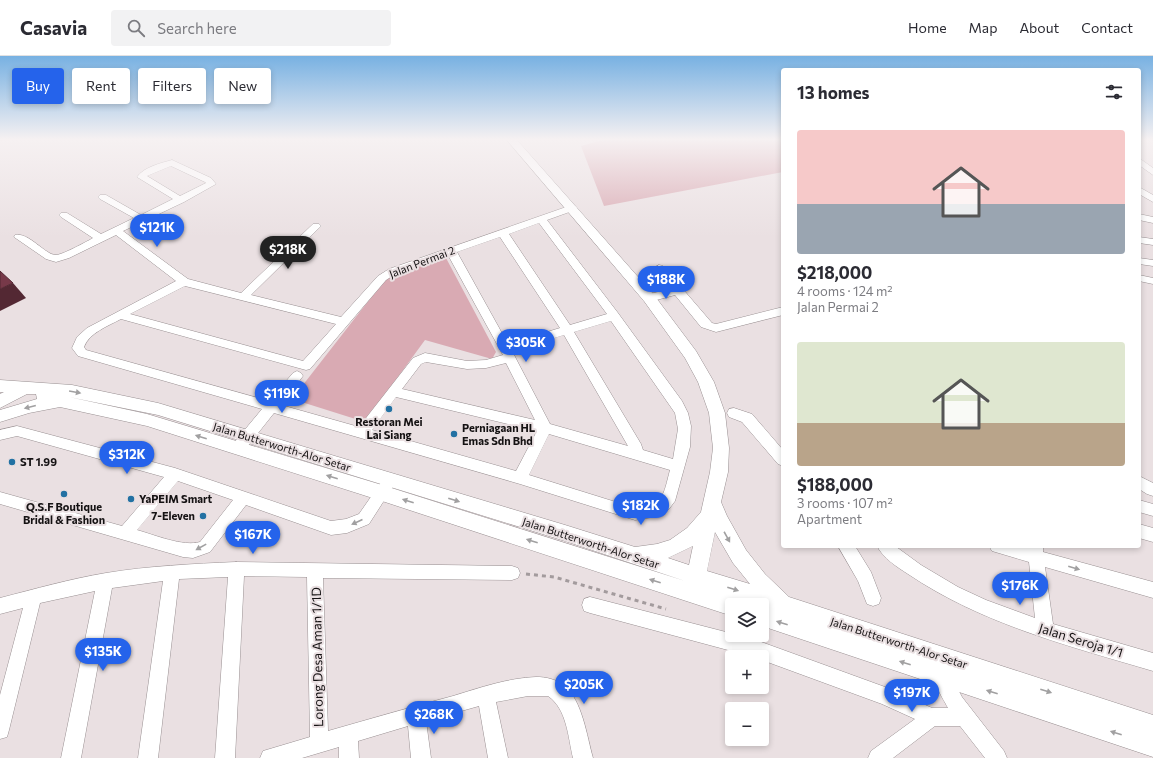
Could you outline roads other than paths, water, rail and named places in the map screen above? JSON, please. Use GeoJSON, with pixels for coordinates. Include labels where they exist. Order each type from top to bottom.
{"type":"FeatureCollection","features":[{"type":"Feature","properties":{"kind":"main road"},"geometry":{"type":"LineString","coordinates":[[541,172],[649,298],[691,355],[706,382],[717,413],[721,448],[719,472],[694,585]]}},
{"type":"Feature","properties":{"kind":"main road","name":"Jalan Butterworth-Alor Setar"},"geometry":{"type":"LineString","coordinates":[[0,386],[72,391],[158,409],[243,442],[694,585],[786,606],[942,667],[1153,745]]}},
{"type":"Feature","properties":{"kind":"main road"},"geometry":{"type":"LineString","coordinates":[[0,402],[22,388]]}},
{"type":"Feature","properties":{"kind":"main road","name":"Jalan Butterworth-Alor Setar"},"geometry":{"type":"LineString","coordinates":[[22,388],[61,401],[243,442]]}},
{"type":"Feature","properties":{"kind":"main road"},"geometry":{"type":"LineString","coordinates":[[0,416],[29,407],[61,401]]}},
{"type":"Feature","properties":{"kind":"main road","name":"Jalan Butterworth-Alor Setar"},"geometry":{"type":"LineString","coordinates":[[386,487],[629,554],[694,585],[725,602]]}},
{"type":"Feature","properties":{"kind":"main road"},"geometry":{"type":"LineString","coordinates":[[629,554],[655,553],[668,550],[689,538],[704,521],[712,501]]}},
{"type":"Feature","properties":{"kind":"main road"},"geometry":{"type":"LineString","coordinates":[[712,501],[724,532],[743,563],[770,592],[786,606]]}},
{"type":"Feature","properties":{"kind":"main road","name":"Jalan Butterworth-Alor Setar"},"geometry":{"type":"LineString","coordinates":[[769,618],[1153,726]]}},
{"type":"Feature","properties":{"kind":"street"},"geometry":{"type":"LineString","coordinates":[[149,172],[144,174],[142,177],[143,179],[181,200]]}},
{"type":"Feature","properties":{"kind":"street"},"geometry":{"type":"LineString","coordinates":[[18,237],[50,257],[56,259],[65,256],[211,184],[208,180],[191,172]]}},
{"type":"Feature","properties":{"kind":"street"},"geometry":{"type":"LineString","coordinates":[[1141,191],[1153,199]]}},
{"type":"Feature","properties":{"kind":"street"},"geometry":{"type":"LineString","coordinates":[[103,198],[142,219]]}},
{"type":"Feature","properties":{"kind":"street","name":"Jalan Permai 2"},"geometry":{"type":"LineString","coordinates":[[120,315],[306,366],[382,278],[393,272],[572,208]]}},
{"type":"Feature","properties":{"kind":"street"},"geometry":{"type":"LineString","coordinates":[[64,215],[101,239]]}},
{"type":"Feature","properties":{"kind":"street"},"geometry":{"type":"LineString","coordinates":[[1141,217],[1153,220]]}},
{"type":"Feature","properties":{"kind":"street"},"geometry":{"type":"LineString","coordinates":[[184,282],[91,331],[81,340],[78,348],[82,353],[520,478],[635,514],[661,508],[668,501],[678,466],[685,428],[683,417],[677,405],[614,316],[541,219]]}},
{"type":"Feature","properties":{"kind":"street"},"geometry":{"type":"LineString","coordinates":[[244,297],[316,226]]}},
{"type":"Feature","properties":{"kind":"street"},"geometry":{"type":"LineString","coordinates":[[117,231],[184,282],[344,322]]}},
{"type":"Feature","properties":{"kind":"street"},"geometry":{"type":"LineString","coordinates":[[503,233],[567,330],[636,448],[636,453]]}},
{"type":"Feature","properties":{"kind":"street"},"geometry":{"type":"LineString","coordinates":[[1141,240],[1153,242]]}},
{"type":"Feature","properties":{"kind":"street"},"geometry":{"type":"LineString","coordinates":[[452,251],[507,353],[545,428]]}},
{"type":"Feature","properties":{"kind":"street"},"geometry":{"type":"LineString","coordinates":[[1141,261],[1153,263]]}},
{"type":"Feature","properties":{"kind":"street"},"geometry":{"type":"LineString","coordinates":[[659,268],[705,324],[712,328],[781,312]]}},
{"type":"Feature","properties":{"kind":"street"},"geometry":{"type":"LineString","coordinates":[[1141,278],[1153,281]]}},
{"type":"Feature","properties":{"kind":"street"},"geometry":{"type":"LineString","coordinates":[[649,298],[678,291]]}},
{"type":"Feature","properties":{"kind":"street"},"geometry":{"type":"LineString","coordinates":[[362,433],[417,361],[425,357],[467,364],[486,364],[507,353],[567,330],[614,316]]}},
{"type":"Feature","properties":{"kind":"street"},"geometry":{"type":"LineString","coordinates":[[243,442],[297,376]]}},
{"type":"Feature","properties":{"kind":"street"},"geometry":{"type":"LineString","coordinates":[[394,392],[545,428],[678,466]]}},
{"type":"Feature","properties":{"kind":"street"},"geometry":{"type":"LineString","coordinates":[[734,413],[747,418],[781,458]]}},
{"type":"Feature","properties":{"kind":"street"},"geometry":{"type":"LineString","coordinates":[[520,478],[545,428]]}},
{"type":"Feature","properties":{"kind":"street"},"geometry":{"type":"LineString","coordinates":[[0,435],[17,431],[175,474],[331,528],[347,526],[364,519],[386,487]]}},
{"type":"Feature","properties":{"kind":"street"},"geometry":{"type":"LineString","coordinates":[[125,534],[175,474]]}},
{"type":"Feature","properties":{"kind":"street"},"geometry":{"type":"LineString","coordinates":[[1141,483],[1153,492]]}},
{"type":"Feature","properties":{"kind":"street"},"geometry":{"type":"LineString","coordinates":[[0,498],[183,550],[193,551],[204,547],[244,497]]}},
{"type":"Feature","properties":{"kind":"street"},"geometry":{"type":"LineString","coordinates":[[1141,507],[1153,510]]}},
{"type":"Feature","properties":{"kind":"street"},"geometry":{"type":"LineString","coordinates":[[1141,532],[1153,535]]}},
{"type":"Feature","properties":{"kind":"street"},"geometry":{"type":"LineString","coordinates":[[847,548],[865,577],[873,598]]}},
{"type":"Feature","properties":{"kind":"street","name":"Jalan Seroja 1/1"},"geometry":{"type":"LineString","coordinates":[[886,548],[909,566],[973,604],[1045,630],[1153,662]]}},
{"type":"Feature","properties":{"kind":"street"},"geometry":{"type":"LineString","coordinates":[[1010,548],[1036,552],[1153,590]]}},
{"type":"Feature","properties":{"kind":"street"},"geometry":{"type":"LineString","coordinates":[[1036,552],[1045,630]]}},
{"type":"Feature","properties":{"kind":"street"},"geometry":{"type":"LineString","coordinates":[[225,758],[236,568]]}},
{"type":"Feature","properties":{"kind":"street"},"geometry":{"type":"LineString","coordinates":[[0,606],[34,596],[105,580],[172,572],[236,568],[512,573]]}},
{"type":"Feature","properties":{"kind":"street","name":"Lorong Desa Aman 1/1D"},"geometry":{"type":"LineString","coordinates":[[315,570],[316,749]]}},
{"type":"Feature","properties":{"kind":"street"},"geometry":{"type":"LineString","coordinates":[[148,758],[172,572]]}},
{"type":"Feature","properties":{"kind":"street"},"geometry":{"type":"LineString","coordinates":[[71,758],[105,580]]}},
{"type":"Feature","properties":{"kind":"street"},"geometry":{"type":"LineString","coordinates":[[0,730],[34,596]]}},
{"type":"Feature","properties":{"kind":"street"},"geometry":{"type":"LineString","coordinates":[[590,605],[753,648],[885,696],[932,717],[964,717]]}},
{"type":"Feature","properties":{"kind":"street"},"geometry":{"type":"LineString","coordinates":[[942,667],[946,687],[964,717],[997,758]]}},
{"type":"Feature","properties":{"kind":"street"},"geometry":{"type":"LineString","coordinates":[[270,758],[316,749],[348,735],[416,714],[522,687],[545,687],[559,693],[568,704],[582,758]]}},
{"type":"Feature","properties":{"kind":"street"},"geometry":{"type":"LineString","coordinates":[[486,696],[498,758]]}},
{"type":"Feature","properties":{"kind":"street"},"geometry":{"type":"LineString","coordinates":[[416,714],[421,758]]}},
{"type":"Feature","properties":{"kind":"street"},"geometry":{"type":"LineString","coordinates":[[878,758],[932,717]]}},
{"type":"Feature","properties":{"kind":"street"},"geometry":{"type":"LineString","coordinates":[[348,735],[349,758]]}},
{"type":"Feature","properties":{"kind":"place","name":"Restoran Mei Lai Siang"},"geometry":{"type":"Point","coordinates":[389,409]}},
{"type":"Feature","properties":{"kind":"place","name":"Perniagaan HL Emas Sdn Bhd"},"geometry":{"type":"Point","coordinates":[454,434]}},
{"type":"Feature","properties":{"kind":"place","name":"ST 1.99"},"geometry":{"type":"Point","coordinates":[12,462]}},
{"type":"Feature","properties":{"kind":"place","name":"Q.S.F Boutique Bridal & Fashion"},"geometry":{"type":"Point","coordinates":[64,494]}},
{"type":"Feature","properties":{"kind":"place","name":"YaPEIM Smart"},"geometry":{"type":"Point","coordinates":[131,499]}},
{"type":"Feature","properties":{"kind":"place","name":"7-Eleven"},"geometry":{"type":"Point","coordinates":[203,516]}}]}
